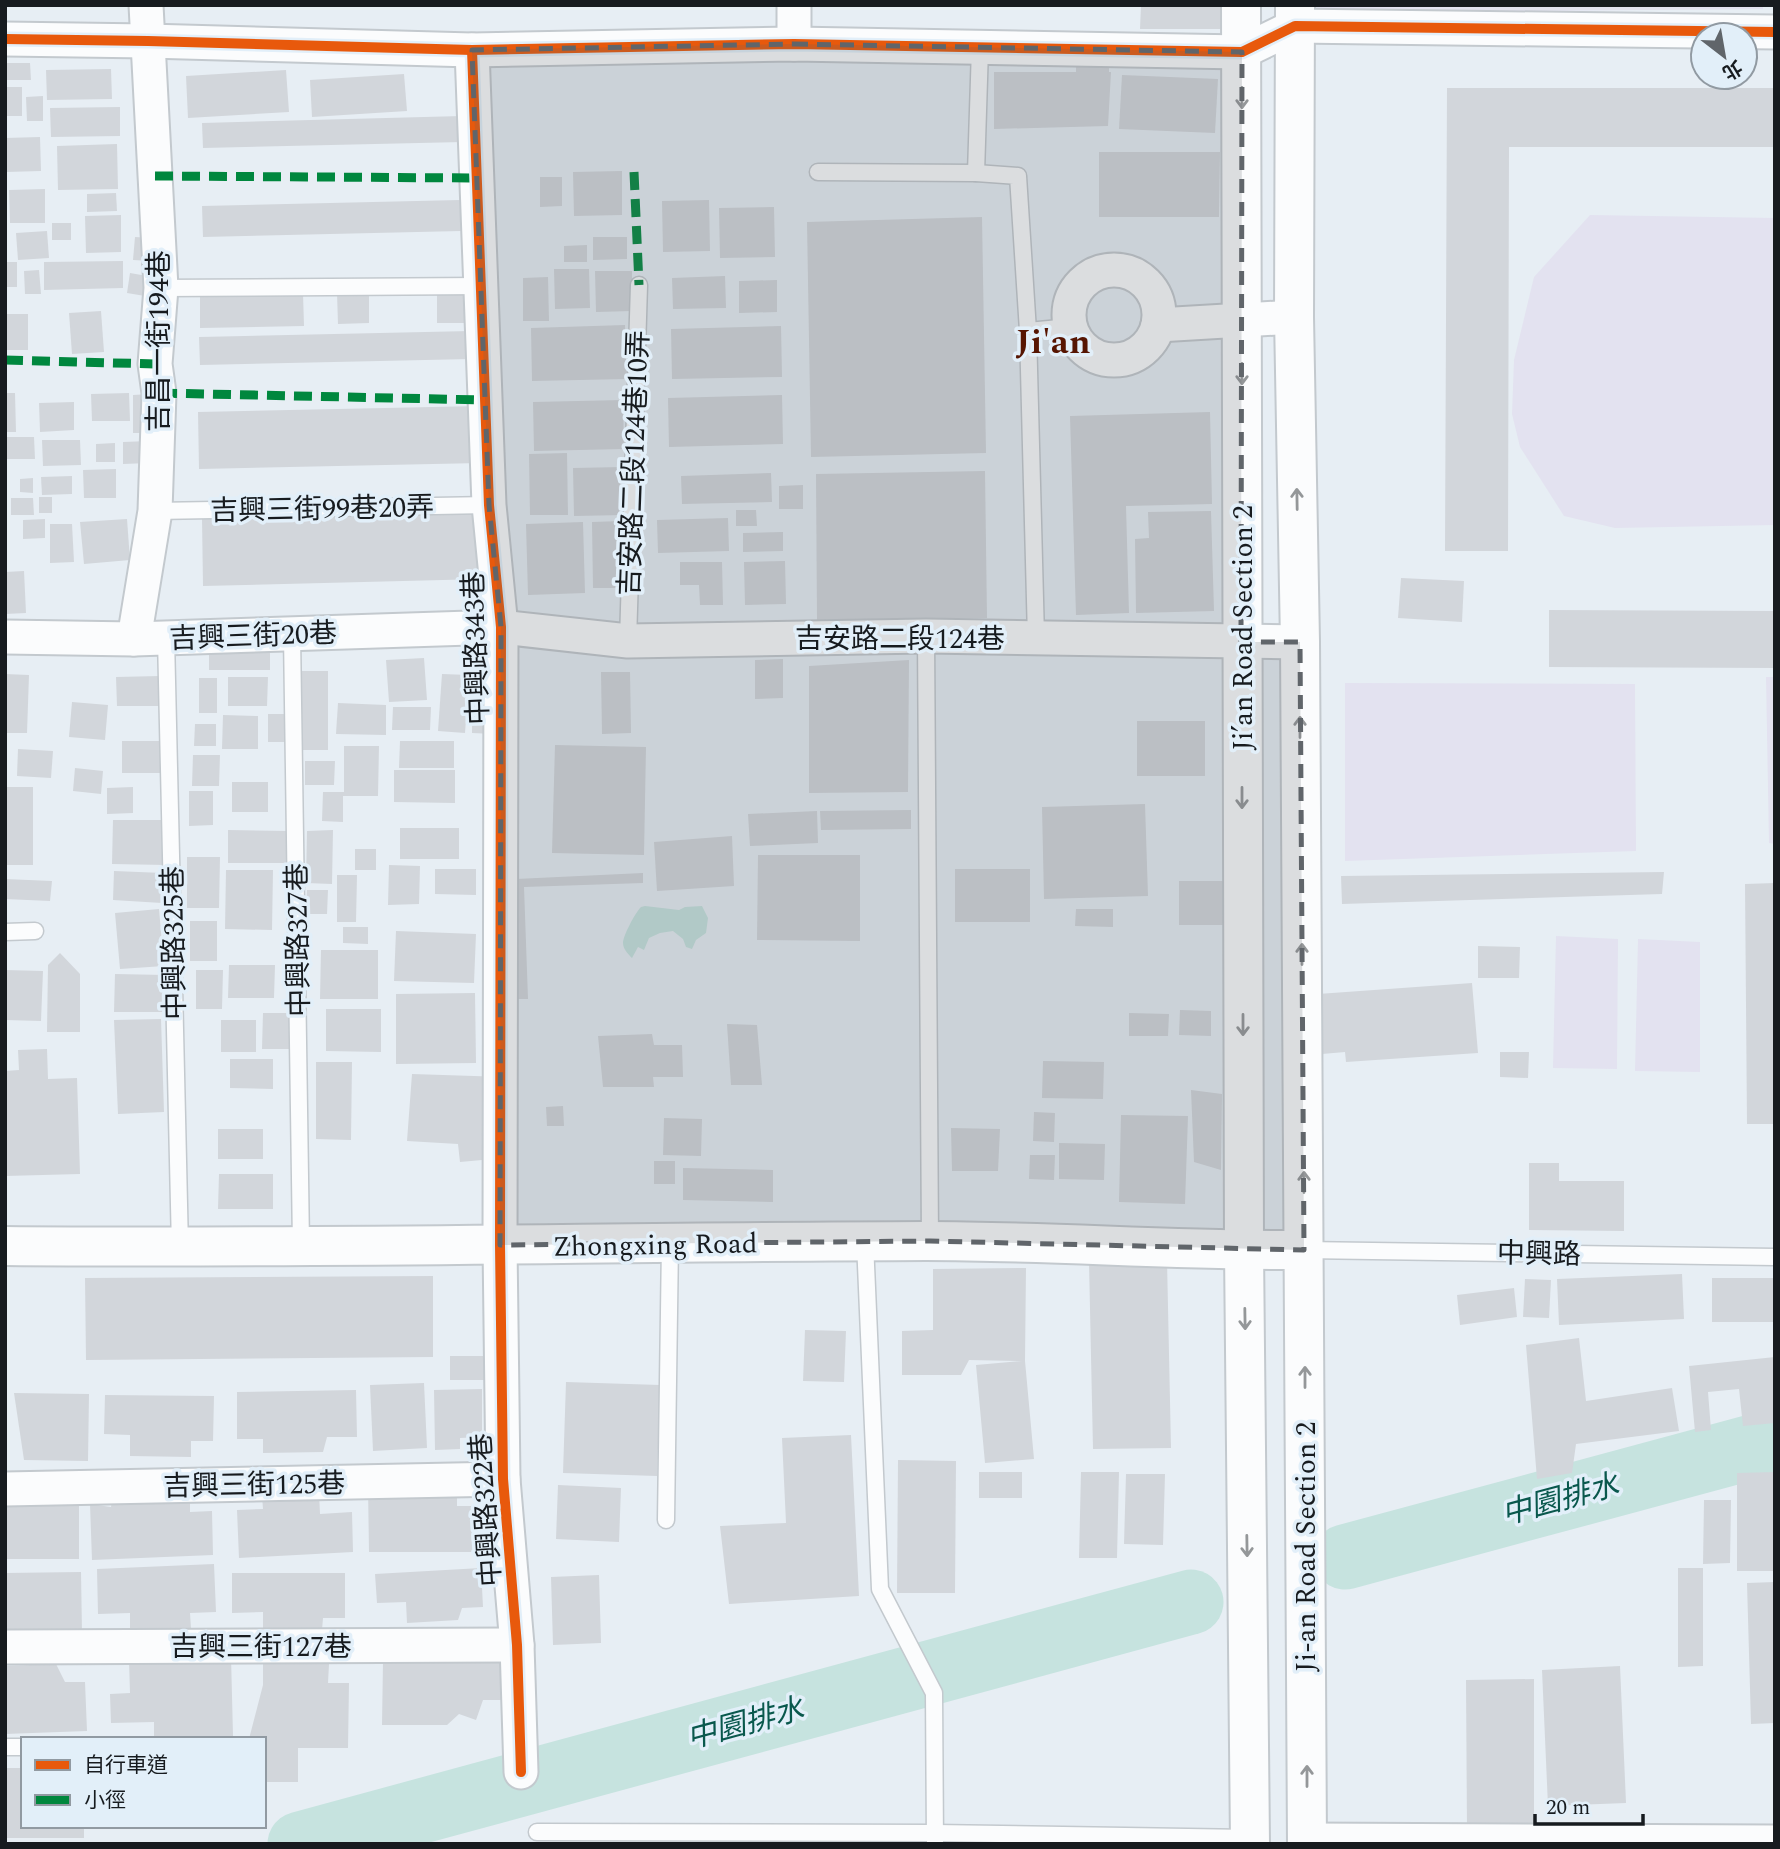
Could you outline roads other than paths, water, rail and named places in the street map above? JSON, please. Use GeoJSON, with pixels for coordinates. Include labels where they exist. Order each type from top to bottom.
{"type":"FeatureCollection","features":[{"type":"Feature","properties":{"kind":"main road","name":"Ji’an Road Section 2"},"geometry":{"type":"LineString","coordinates":[[1241,5],[1244,1251]]}},
{"type":"Feature","properties":{"kind":"main road","name":"Ji’an Road Section 2"},"geometry":{"type":"LineString","coordinates":[[1295,15],[1294,317],[1300,642],[1304,1250]]}},
{"type":"Feature","properties":{"kind":"main road","name":"Zhongxing Road"},"geometry":{"type":"LineString","coordinates":[[5,1246],[180,1248],[930,1241],[1244,1251],[1304,1250]]}},
{"type":"Feature","properties":{"kind":"main road","name":"Ji-an Road Section 2"},"geometry":{"type":"LineString","coordinates":[[1304,1250],[1307,1842]]}},
{"type":"Feature","properties":{"kind":"main road","name":"Ji-an Road Section 2"},"geometry":{"type":"LineString","coordinates":[[1244,1251],[1250,1841]]}},
{"type":"Feature","properties":{"kind":"street","name":"吉昌一街194巷"},"geometry":{"type":"LineString","coordinates":[[146,5],[161,288],[155,364],[159,393],[150,638]]}},
{"type":"Feature","properties":{"kind":"street"},"geometry":{"type":"LineString","coordinates":[[794,5],[794,44]]}},
{"type":"Feature","properties":{"kind":"street"},"geometry":{"type":"LineString","coordinates":[[5,39],[472,50],[794,44],[1242,52],[1295,15],[1775,32]]}},
{"type":"Feature","properties":{"kind":"street","name":"中興路343巷"},"geometry":{"type":"LineString","coordinates":[[472,50],[489,505],[501,627],[500,1245]]}},
{"type":"Feature","properties":{"kind":"street"},"geometry":{"type":"LineString","coordinates":[[1121,271],[1135,275],[1147,284],[1156,296],[1160,311],[1153,339],[1143,350],[1130,358],[1115,361],[1087,352],[1076,341],[1070,327],[1072,298],[1081,285],[1099,273],[1121,271]]}},
{"type":"Feature","properties":{"kind":"street"},"geometry":{"type":"LineString","coordinates":[[1158,326],[1294,317]]}},
{"type":"Feature","properties":{"kind":"street","name":"吉安路二段124巷"},"geometry":{"type":"LineString","coordinates":[[501,627],[628,641],[926,636],[1300,642]]}},
{"type":"Feature","properties":{"kind":"street","name":"吉興三街20巷"},"geometry":{"type":"LineString","coordinates":[[5,637],[150,638],[501,627]]}},
{"type":"Feature","properties":{"kind":"street","name":"中興路322巷"},"geometry":{"type":"LineString","coordinates":[[500,1245],[503,1479],[517,1645],[521,1772]]}},
{"type":"Feature","properties":{"kind":"street","name":"吉興三街125巷"},"geometry":{"type":"LineString","coordinates":[[5,1489],[503,1479]]}},
{"type":"Feature","properties":{"kind":"street","name":"吉興三街127巷"},"geometry":{"type":"LineString","coordinates":[[5,1647],[517,1645]]}},
{"type":"Feature","properties":{"kind":"street"},"geometry":{"type":"LineString","coordinates":[[1307,1842],[1775,1842]]}},
{"type":"Feature","properties":{"kind":"lane"},"geometry":{"type":"LineString","coordinates":[[976,173],[980,48]]}},
{"type":"Feature","properties":{"kind":"lane"},"geometry":{"type":"LineString","coordinates":[[818,172],[976,173],[1018,176],[1028,331],[1037,638]]}},
{"type":"Feature","properties":{"kind":"lane","name":"吉安路二段124巷10弄"},"geometry":{"type":"LineString","coordinates":[[628,641],[639,285]]}},
{"type":"Feature","properties":{"kind":"lane"},"geometry":{"type":"LineString","coordinates":[[161,288],[481,286]]}},
{"type":"Feature","properties":{"kind":"lane"},"geometry":{"type":"LineString","coordinates":[[1028,331],[1070,327]]}},
{"type":"Feature","properties":{"kind":"lane","name":"吉興三街99巷20弄"},"geometry":{"type":"LineString","coordinates":[[155,511],[489,505]]}},
{"type":"Feature","properties":{"kind":"lane","name":"中興路327巷"},"geometry":{"type":"LineString","coordinates":[[292,635],[301,1245]]}},
{"type":"Feature","properties":{"kind":"lane"},"geometry":{"type":"LineString","coordinates":[[926,636],[930,1241]]}},
{"type":"Feature","properties":{"kind":"lane","name":"中興路325巷"},"geometry":{"type":"LineString","coordinates":[[150,638],[180,1248]]}},
{"type":"Feature","properties":{"kind":"lane"},"geometry":{"type":"LineString","coordinates":[[5,932],[35,931]]}},
{"type":"Feature","properties":{"kind":"lane"},"geometry":{"type":"LineString","coordinates":[[865,1242],[880,1589],[933,1693],[935,1838]]}},
{"type":"Feature","properties":{"kind":"lane"},"geometry":{"type":"LineString","coordinates":[[666,1520],[670,1243]]}},
{"type":"Feature","properties":{"kind":"lane","name":"中興路"},"geometry":{"type":"LineString","coordinates":[[1304,1250],[1775,1257]]}},
{"type":"Feature","properties":{"kind":"lane"},"geometry":{"type":"LineString","coordinates":[[537,1832],[1250,1841]]}},
{"type":"Feature","properties":{"kind":"waterway","name":"中園排水"},"geometry":{"type":"LineString","coordinates":[[1345,1557],[1775,1441]]}},
{"type":"Feature","properties":{"kind":"waterway","name":"中園排水"},"geometry":{"type":"LineString","coordinates":[[300,1844],[1191,1602]]}},
{"type":"Feature","properties":{"kind":"district","name":"Ji'an"},"geometry":{"type":"Point","coordinates":[1053,341]}}]}
